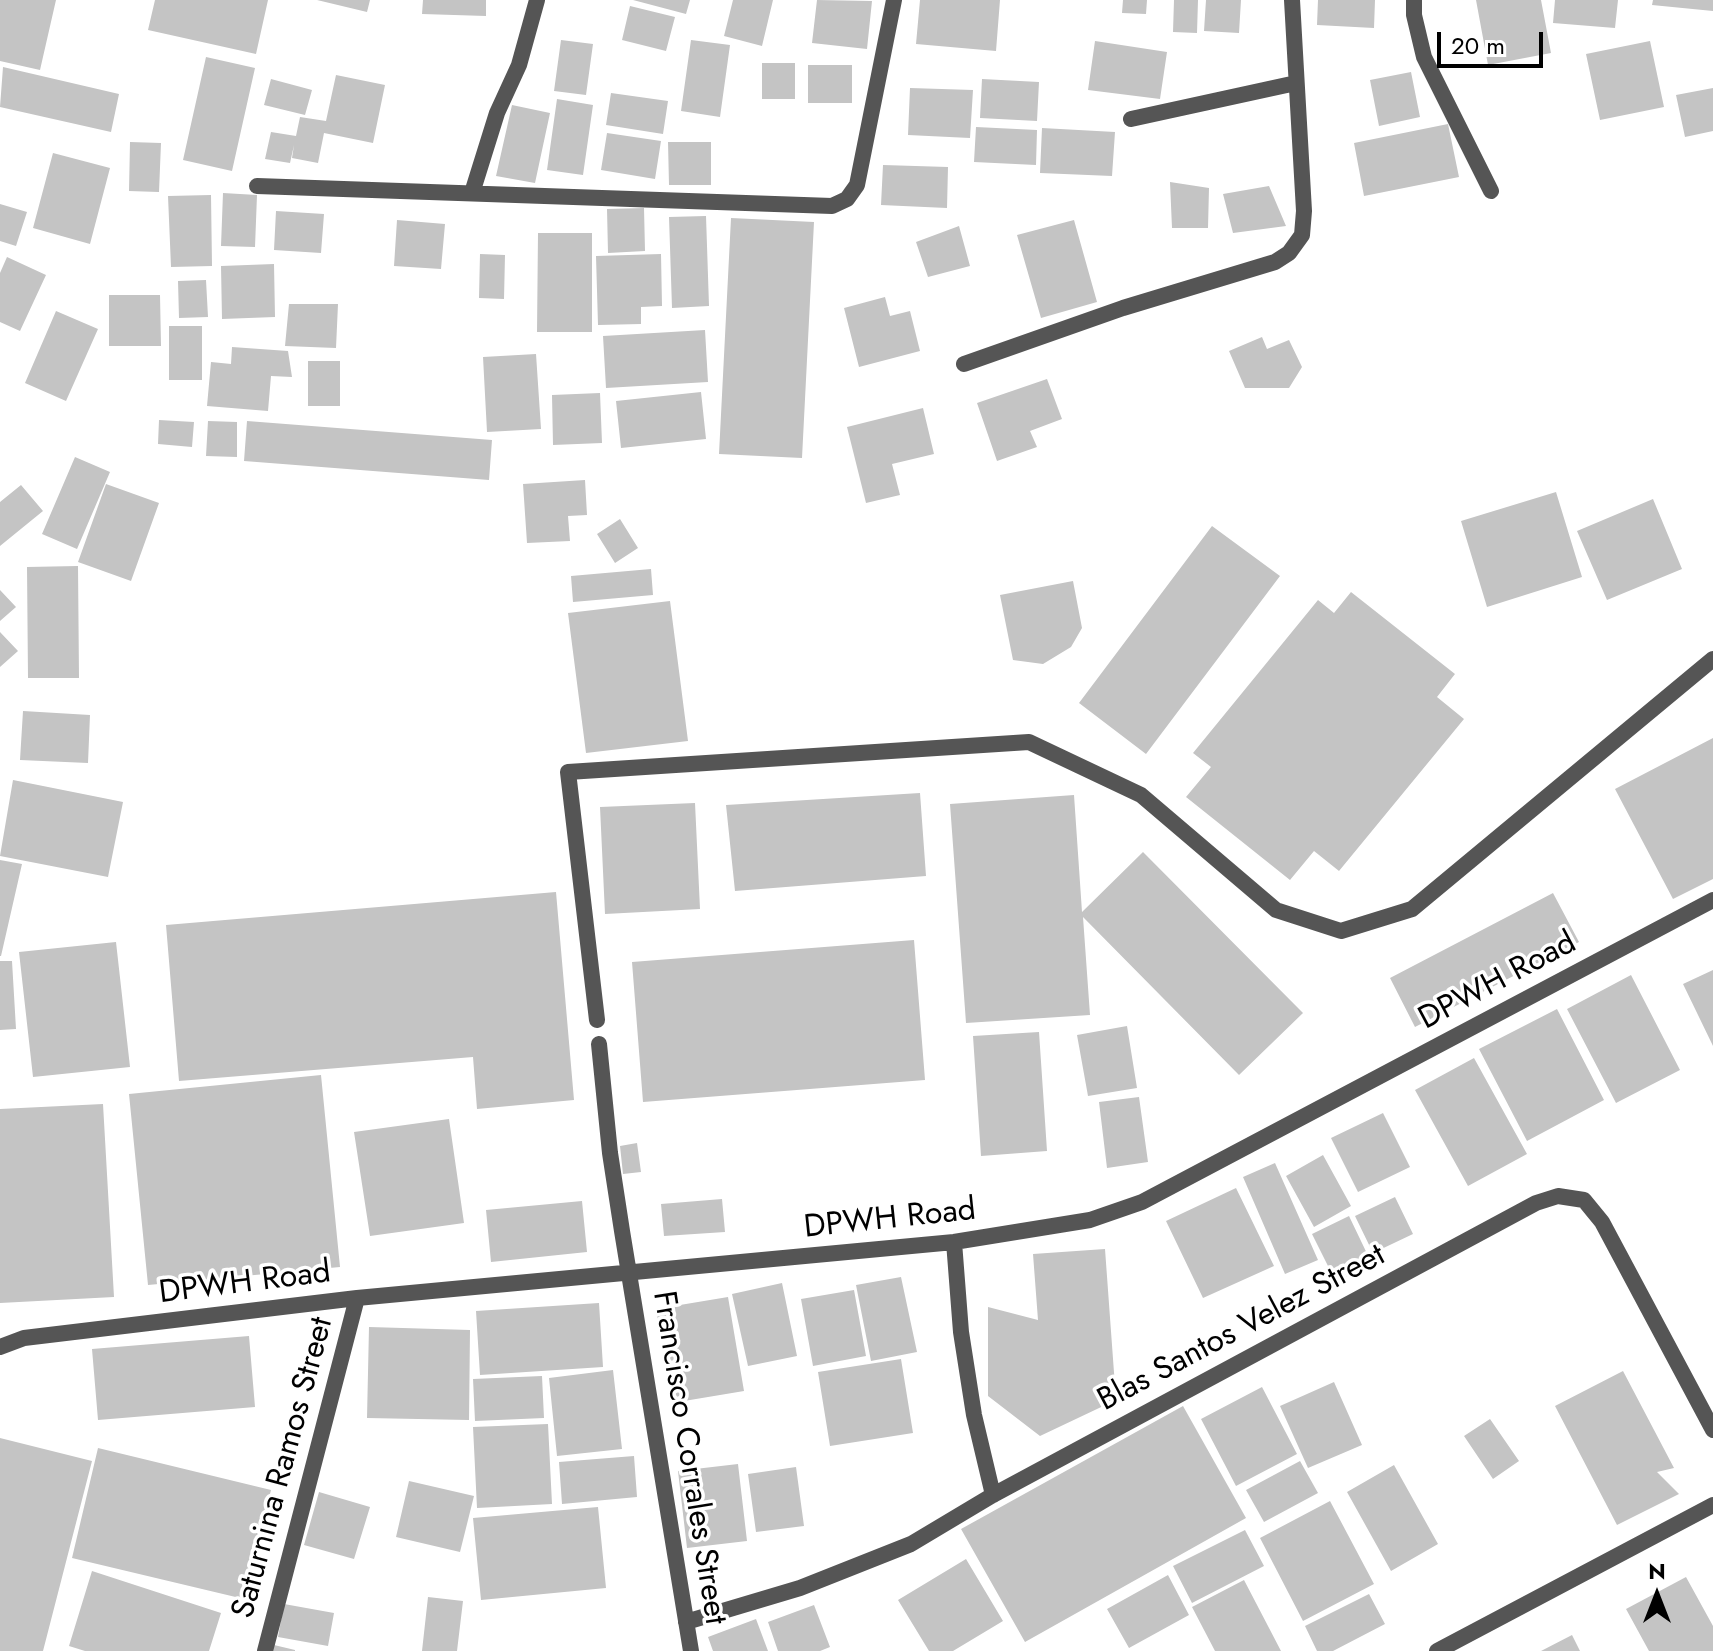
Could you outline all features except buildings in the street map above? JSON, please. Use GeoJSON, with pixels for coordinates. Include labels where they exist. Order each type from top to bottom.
{"type":"FeatureCollection","features":[{"type":"Feature","properties":{"kind":"street"},"geometry":{"type":"LineString","coordinates":[[472,193],[497,113],[519,65],[537,0]]}},
{"type":"Feature","properties":{"kind":"street"},"geometry":{"type":"LineString","coordinates":[[257,186],[832,206],[847,199],[857,185],[894,0]]}},
{"type":"Feature","properties":{"kind":"street"},"geometry":{"type":"LineString","coordinates":[[964,364],[1123,308],[1275,262],[1289,253],[1302,235],[1304,211],[1292,0]]}},
{"type":"Feature","properties":{"kind":"street"},"geometry":{"type":"LineString","coordinates":[[1414,0],[1414,15],[1424,57],[1491,191]]}},
{"type":"Feature","properties":{"kind":"street"},"geometry":{"type":"LineString","coordinates":[[1131,119],[1296,83]]}},
{"type":"Feature","properties":{"kind":"street"},"geometry":{"type":"LineString","coordinates":[[597,1020],[568,772],[1029,742],[1141,795],[1276,910],[1341,931],[1412,909],[1713,659]]}},
{"type":"Feature","properties":{"kind":"street","name":"DPWH Road"},"geometry":{"type":"LineString","coordinates":[[0,1347],[24,1338],[357,1298],[954,1242],[1090,1220],[1142,1202],[1713,900]]}},
{"type":"Feature","properties":{"kind":"street","name":"Francisco Corrales Street"},"geometry":{"type":"LineString","coordinates":[[599,1044],[610,1153],[691,1651]]}},
{"type":"Feature","properties":{"kind":"street","name":"Blas Santos Velez Street"},"geometry":{"type":"LineString","coordinates":[[686,1622],[800,1588],[911,1544],[993,1495],[1536,1203],[1558,1196],[1584,1200],[1602,1222],[1713,1430]]}},
{"type":"Feature","properties":{"kind":"street"},"geometry":{"type":"LineString","coordinates":[[954,1242],[968,1374],[993,1495]]}},
{"type":"Feature","properties":{"kind":"street","name":"Saturnina Ramos Street"},"geometry":{"type":"LineString","coordinates":[[265,1651],[357,1298]]}},
{"type":"Feature","properties":{"kind":"street"},"geometry":{"type":"LineString","coordinates":[[1437,1651],[1713,1505]]}}]}
